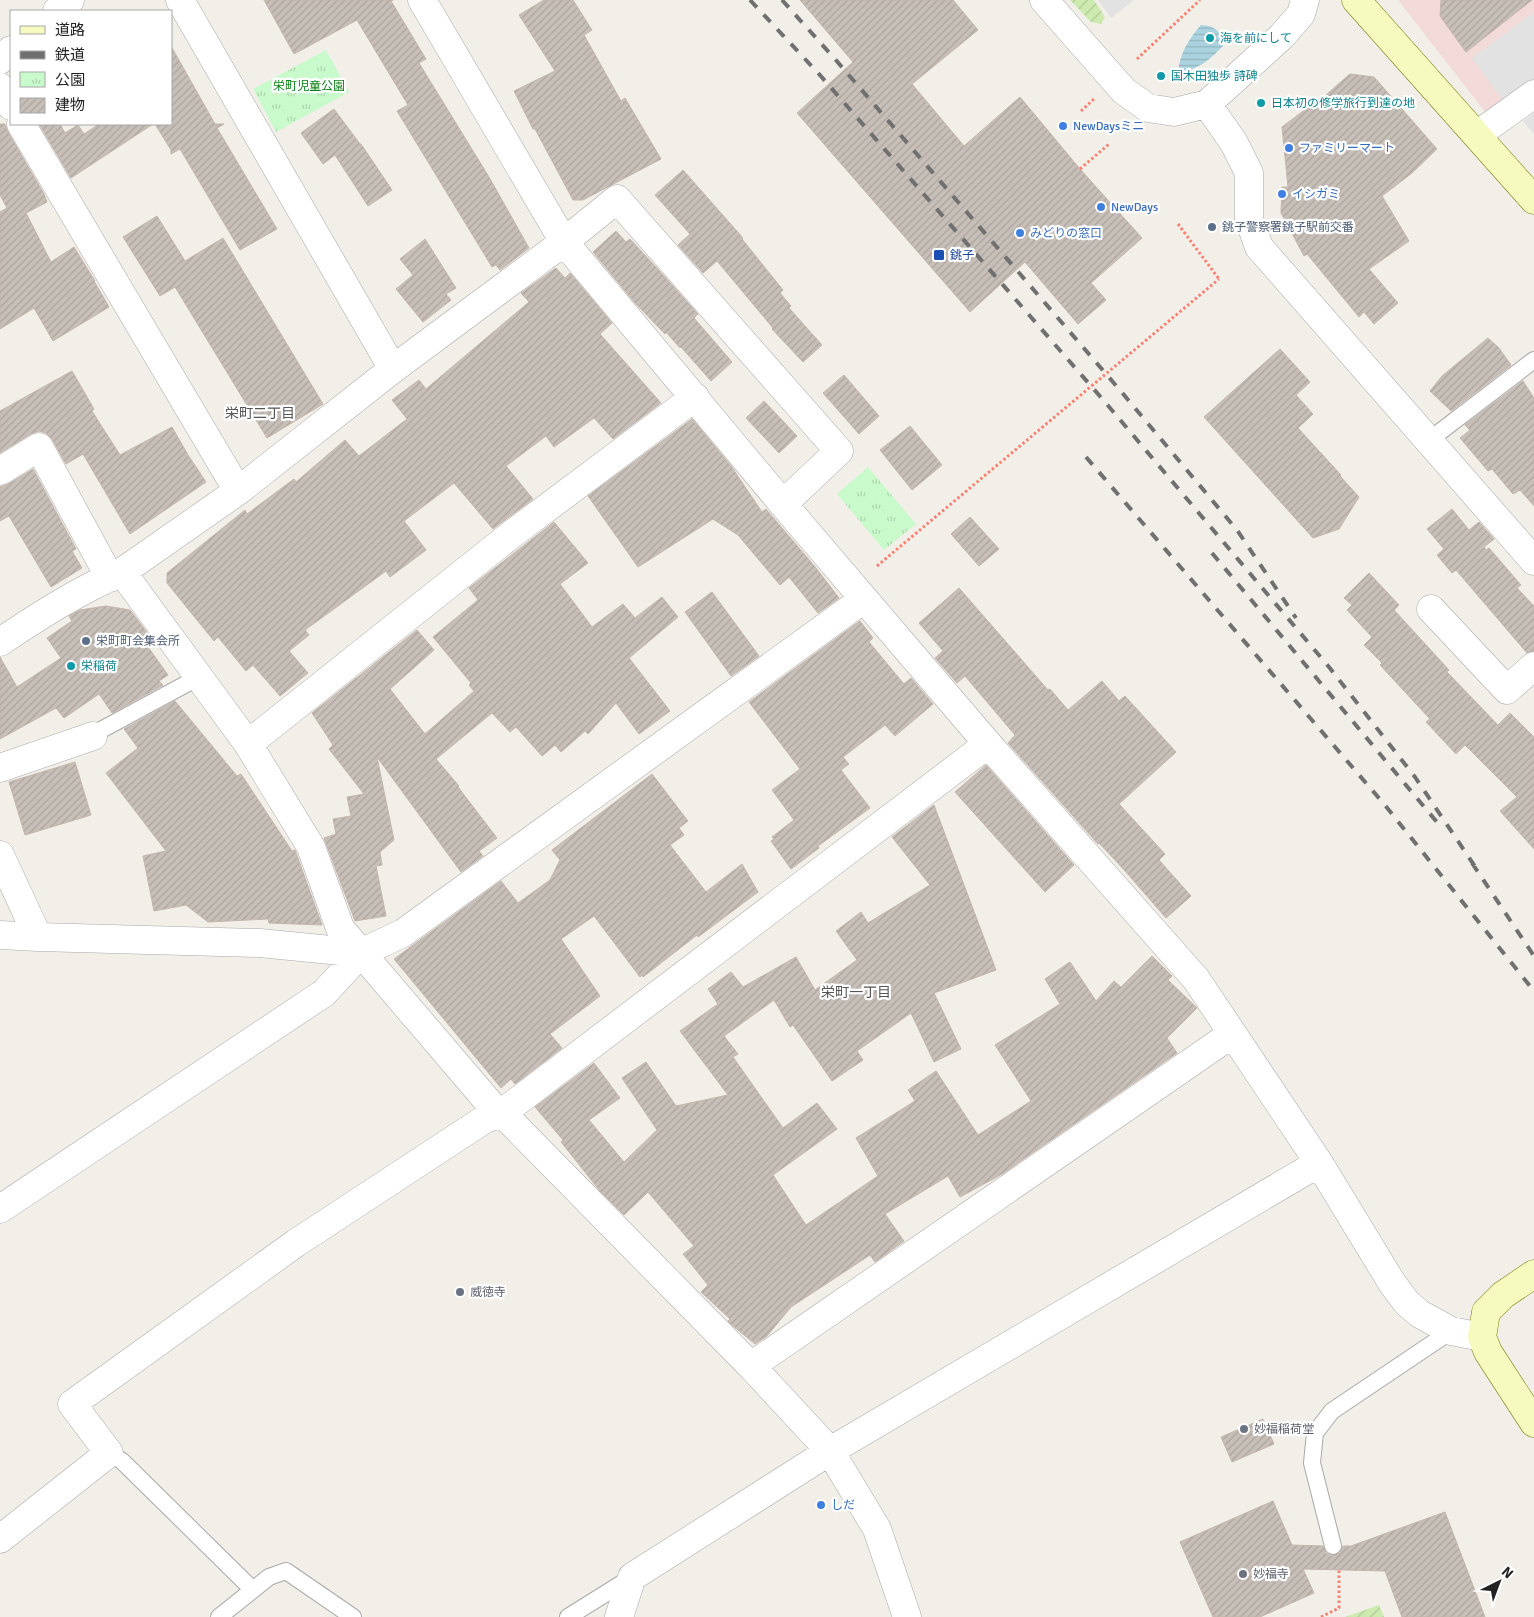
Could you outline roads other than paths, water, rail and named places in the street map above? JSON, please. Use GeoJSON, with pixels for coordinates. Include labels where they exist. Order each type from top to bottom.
{"type":"FeatureCollection","features":[{"type":"Feature","properties":{"kind":"street"},"geometry":{"type":"LineString","coordinates":[[58,10],[70,0]]}},
{"type":"Feature","properties":{"kind":"street"},"geometry":{"type":"LineString","coordinates":[[180,0],[393,368]]}},
{"type":"Feature","properties":{"kind":"street"},"geometry":{"type":"LineString","coordinates":[[422,0],[564,242],[783,504],[988,744],[1196,979],[1319,1163],[1392,1283],[1407,1303],[1420,1314],[1451,1331],[1482,1337]]}},
{"type":"Feature","properties":{"kind":"street"},"geometry":{"type":"LineString","coordinates":[[1044,0],[1124,91],[1148,108],[1174,112],[1207,104],[1282,36],[1301,14],[1305,0]]}},
{"type":"Feature","properties":{"kind":"street"},"geometry":{"type":"LineString","coordinates":[[1356,0],[1534,200]]}},
{"type":"Feature","properties":{"kind":"street"},"geometry":{"type":"LineString","coordinates":[[0,60],[10,51]]}},
{"type":"Feature","properties":{"kind":"street"},"geometry":{"type":"LineString","coordinates":[[0,87],[10,104]]}},
{"type":"Feature","properties":{"kind":"street"},"geometry":{"type":"LineString","coordinates":[[1477,135],[1534,94]]}},
{"type":"Feature","properties":{"kind":"street"},"geometry":{"type":"LineString","coordinates":[[1207,104],[1234,143],[1249,173],[1248,219],[1259,247],[1534,561]]}},
{"type":"Feature","properties":{"kind":"street"},"geometry":{"type":"LineString","coordinates":[[23,125],[238,491]]}},
{"type":"Feature","properties":{"kind":"street"},"geometry":{"type":"LineString","coordinates":[[0,642],[37,617],[116,575],[238,491],[393,368],[564,242],[617,199],[839,451],[783,504]]}},
{"type":"Feature","properties":{"kind":"street"},"geometry":{"type":"LineString","coordinates":[[248,744],[512,534],[695,397]]}},
{"type":"Feature","properties":{"kind":"street"},"geometry":{"type":"LineString","coordinates":[[0,471],[39,447],[116,575],[199,678],[248,744],[311,847],[340,928],[398,993],[491,1104],[502,1112],[751,1366],[830,1451],[877,1530],[907,1617]]}},
{"type":"Feature","properties":{"kind":"street"},"geometry":{"type":"LineString","coordinates":[[0,1209],[324,993],[361,953],[403,933],[864,599]]}},
{"type":"Feature","properties":{"kind":"street"},"geometry":{"type":"LineString","coordinates":[[1431,609],[1507,690],[1534,666]]}},
{"type":"Feature","properties":{"kind":"street"},"geometry":{"type":"LineString","coordinates":[[0,768],[93,736]]}},
{"type":"Feature","properties":{"kind":"street"},"geometry":{"type":"LineString","coordinates":[[0,1539],[109,1453],[72,1404],[296,1244],[485,1119],[502,1112],[988,744]]}},
{"type":"Feature","properties":{"kind":"street"},"geometry":{"type":"LineString","coordinates":[[0,855],[38,938]]}},
{"type":"Feature","properties":{"kind":"street"},"geometry":{"type":"LineString","coordinates":[[0,935],[38,938],[260,943],[361,953]]}},
{"type":"Feature","properties":{"kind":"street"},"geometry":{"type":"LineString","coordinates":[[751,1366],[1232,1034]]}},
{"type":"Feature","properties":{"kind":"street"},"geometry":{"type":"LineString","coordinates":[[619,1617],[632,1577],[830,1451],[1319,1163]]}},
{"type":"Feature","properties":{"kind":"street"},"geometry":{"type":"LineString","coordinates":[[1534,1274],[1503,1295],[1486,1312],[1482,1337],[1488,1352],[1534,1423]]}},
{"type":"Feature","properties":{"kind":"lane"},"geometry":{"type":"LineString","coordinates":[[1428,441],[1534,360]]}},
{"type":"Feature","properties":{"kind":"lane"},"geometry":{"type":"LineString","coordinates":[[93,736],[199,678]]}},
{"type":"Feature","properties":{"kind":"lane"},"geometry":{"type":"LineString","coordinates":[[1334,1546],[1312,1463],[1315,1433],[1332,1410],[1451,1331]]}},
{"type":"Feature","properties":{"kind":"lane"},"geometry":{"type":"LineString","coordinates":[[109,1453],[122,1461],[253,1590]]}},
{"type":"Feature","properties":{"kind":"lane"},"geometry":{"type":"LineString","coordinates":[[219,1617],[269,1577],[286,1571],[353,1617]]}},
{"type":"Feature","properties":{"kind":"lane"},"geometry":{"type":"LineString","coordinates":[[568,1617],[632,1577]]}},
{"type":"Feature","properties":{"kind":"water"},"geometry":{"type":"Polygon","coordinates":[[[1201,25],[1214,28],[1220,33],[1223,46],[1203,64],[1178,73],[1185,47],[1201,25]]]}},
{"type":"Feature","properties":{"kind":"railway"},"geometry":{"type":"LineString","coordinates":[[750,0],[819,74],[1105,402],[1329,667],[1415,777],[1476,868]]}},
{"type":"Feature","properties":{"kind":"railway"},"geometry":{"type":"LineString","coordinates":[[782,0],[1119,389],[1237,530],[1296,618]]}},
{"type":"Feature","properties":{"kind":"railway"},"geometry":{"type":"LineString","coordinates":[[1086,457],[1384,804],[1534,991]]}},
{"type":"Feature","properties":{"kind":"railway"},"geometry":{"type":"LineString","coordinates":[[1212,553],[1441,827]]}},
{"type":"Feature","properties":{"kind":"railway"},"geometry":{"type":"LineString","coordinates":[[1472,863],[1534,956]]}},
{"type":"Feature","properties":{"kind":"place","name":"海を前にして"},"geometry":{"type":"Point","coordinates":[1210,38]}},
{"type":"Feature","properties":{"kind":"place","name":"国木田独歩 詩碑"},"geometry":{"type":"Point","coordinates":[1161,76]}},
{"type":"Feature","properties":{"kind":"place","name":"日本初の修学旅行到達の地"},"geometry":{"type":"Point","coordinates":[1261,103]}},
{"type":"Feature","properties":{"kind":"place","name":"NewDaysミニ"},"geometry":{"type":"Point","coordinates":[1063,126]}},
{"type":"Feature","properties":{"kind":"place","name":"ファミリーマート"},"geometry":{"type":"Point","coordinates":[1289,148]}},
{"type":"Feature","properties":{"kind":"place","name":"イシガミ"},"geometry":{"type":"Point","coordinates":[1282,194]}},
{"type":"Feature","properties":{"kind":"place","name":"NewDays"},"geometry":{"type":"Point","coordinates":[1101,207]}},
{"type":"Feature","properties":{"kind":"place","name":"銚子警察署銚子駅前交番"},"geometry":{"type":"Point","coordinates":[1212,227]}},
{"type":"Feature","properties":{"kind":"place","name":"みどりの窓口"},"geometry":{"type":"Point","coordinates":[1020,233]}},
{"type":"Feature","properties":{"kind":"place","name":"銚子"},"geometry":{"type":"Point","coordinates":[939,255]}},
{"type":"Feature","properties":{"kind":"place","name":"栄町町会集会所"},"geometry":{"type":"Point","coordinates":[86,641]}},
{"type":"Feature","properties":{"kind":"place","name":"栄稲荷"},"geometry":{"type":"Point","coordinates":[71,666]}},
{"type":"Feature","properties":{"kind":"place","name":"威徳寺"},"geometry":{"type":"Point","coordinates":[460,1292]}},
{"type":"Feature","properties":{"kind":"place","name":"妙福稲荷堂"},"geometry":{"type":"Point","coordinates":[1244,1429]}},
{"type":"Feature","properties":{"kind":"place","name":"しだ"},"geometry":{"type":"Point","coordinates":[821,1505]}},
{"type":"Feature","properties":{"kind":"place","name":"妙福寺"},"geometry":{"type":"Point","coordinates":[1243,1574]}},
{"type":"Feature","properties":{"kind":"district","name":"栄町二丁目"},"geometry":{"type":"Point","coordinates":[260,413]}},
{"type":"Feature","properties":{"kind":"district","name":"栄町一丁目"},"geometry":{"type":"Point","coordinates":[856,992]}},
{"type":"Feature","properties":{"kind":"park label","name":"栄町児童公園"},"geometry":{"type":"Point","coordinates":[309,86]}}]}
